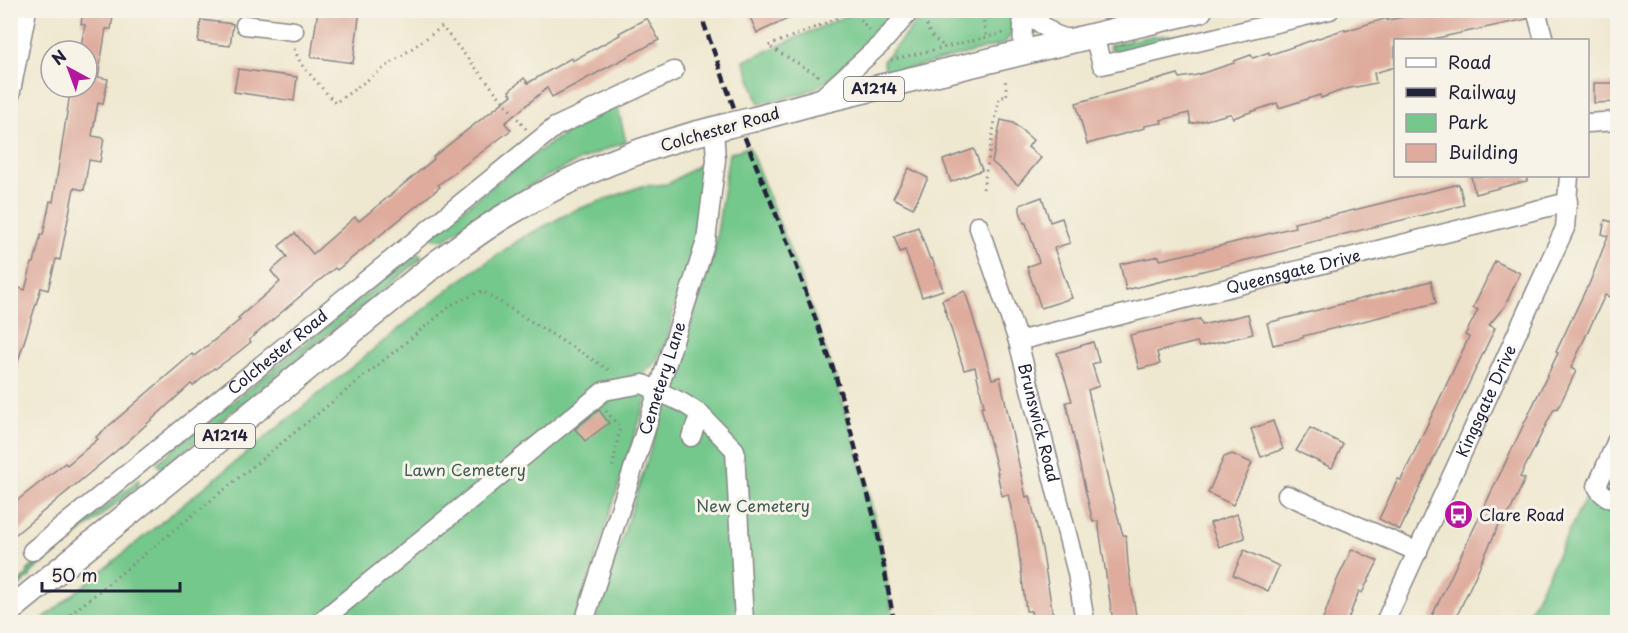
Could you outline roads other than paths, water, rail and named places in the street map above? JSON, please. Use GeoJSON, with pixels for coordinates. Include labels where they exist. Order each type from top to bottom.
{"type":"FeatureCollection","features":[{"type":"Feature","properties":{"kind":"main road","name":"Colchester Road"},"geometry":{"type":"LineString","coordinates":[[10,610],[439,261],[508,214],[580,176],[674,140],[720,127],[1200,10]]}},
{"type":"Feature","properties":{"kind":"street"},"geometry":{"type":"LineString","coordinates":[[10,96],[27,10]]}},
{"type":"Feature","properties":{"kind":"street"},"geometry":{"type":"LineString","coordinates":[[818,102],[875,50],[911,10]]}},
{"type":"Feature","properties":{"kind":"street"},"geometry":{"type":"LineString","coordinates":[[1021,10],[1054,34],[1083,39],[1102,65],[1330,10]]}},
{"type":"Feature","properties":{"kind":"street"},"geometry":{"type":"LineString","coordinates":[[1021,10],[1022,54]]}},
{"type":"Feature","properties":{"kind":"street"},"geometry":{"type":"LineString","coordinates":[[1536,10],[1544,39]]}},
{"type":"Feature","properties":{"kind":"street"},"geometry":{"type":"LineString","coordinates":[[245,24],[270,19],[293,36]]}},
{"type":"Feature","properties":{"kind":"street","name":"Colchester Road"},"geometry":{"type":"LineString","coordinates":[[32,551],[555,127],[674,71]]}},
{"type":"Feature","properties":{"kind":"street"},"geometry":{"type":"LineString","coordinates":[[1589,123],[1617,121]]}},
{"type":"Feature","properties":{"kind":"street","name":"Cemetery Lane"},"geometry":{"type":"LineString","coordinates":[[584,622],[706,241],[720,127]]}},
{"type":"Feature","properties":{"kind":"street","name":"Kingsgate Drive"},"geometry":{"type":"LineString","coordinates":[[1385,622],[1565,228],[1569,202],[1569,177]]}},
{"type":"Feature","properties":{"kind":"street","name":"Queensgate Drive"},"geometry":{"type":"LineString","coordinates":[[1018,341],[1569,202]]}},
{"type":"Feature","properties":{"kind":"street","name":"Brunswick Road"},"geometry":{"type":"LineString","coordinates":[[978,225],[1018,341],[1077,573],[1085,622]]}},
{"type":"Feature","properties":{"kind":"street"},"geometry":{"type":"LineString","coordinates":[[417,240],[439,261]]}},
{"type":"Feature","properties":{"kind":"street"},"geometry":{"type":"LineString","coordinates":[[320,622],[600,395],[643,384],[683,403],[700,414],[735,450],[744,622]]}},
{"type":"Feature","properties":{"kind":"street"},"geometry":{"type":"LineString","coordinates":[[691,437],[700,414]]}},
{"type":"Feature","properties":{"kind":"street"},"geometry":{"type":"LineString","coordinates":[[1617,438],[1598,486],[1600,492],[1617,502]]}},
{"type":"Feature","properties":{"kind":"street"},"geometry":{"type":"LineString","coordinates":[[140,465],[158,490]]}},
{"type":"Feature","properties":{"kind":"street"},"geometry":{"type":"LineString","coordinates":[[1287,495],[1418,552]]}},
{"type":"Feature","properties":{"kind":"railway"},"geometry":{"type":"LineString","coordinates":[[699,10],[743,133],[793,256],[836,377],[876,524],[894,622]]}},
{"type":"Feature","properties":{"kind":"place","name":"Clare Road"},"geometry":{"type":"Point","coordinates":[1458,515]}},
{"type":"Feature","properties":{"kind":"park label","name":"Lawn Cemetery"},"geometry":{"type":"Point","coordinates":[465,470]}},
{"type":"Feature","properties":{"kind":"park label","name":"New Cemetery"},"geometry":{"type":"Point","coordinates":[753,506]}}]}
